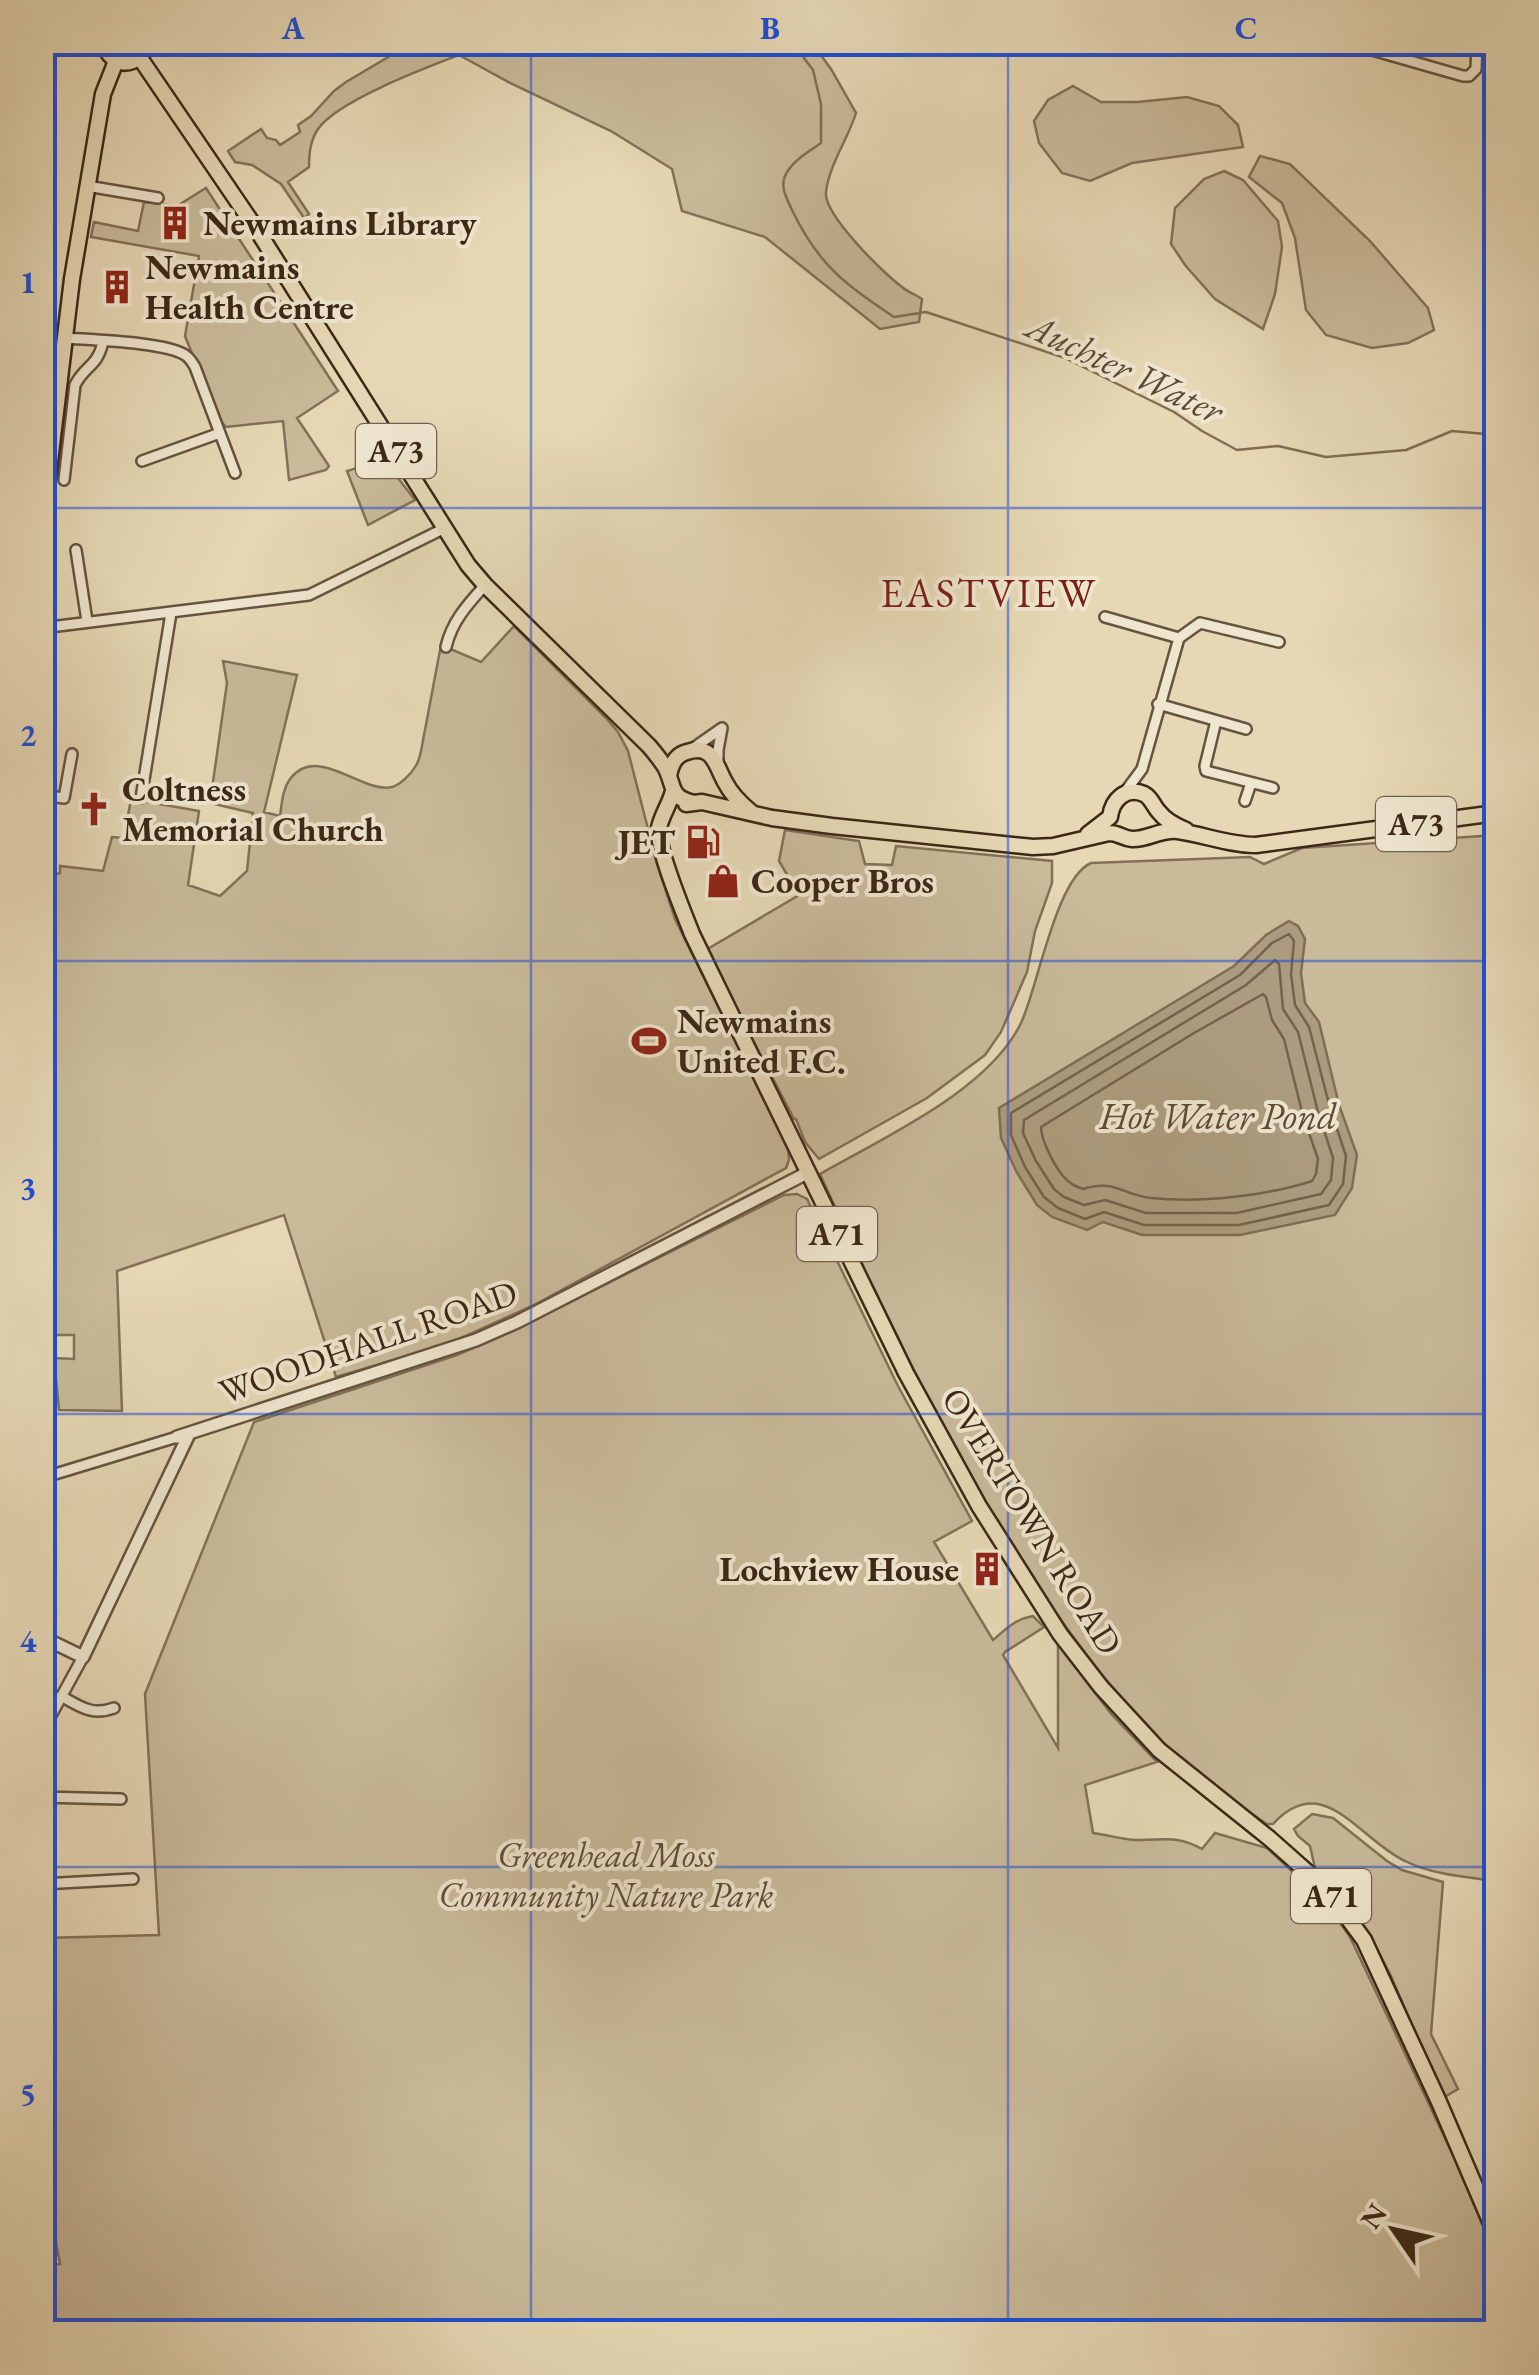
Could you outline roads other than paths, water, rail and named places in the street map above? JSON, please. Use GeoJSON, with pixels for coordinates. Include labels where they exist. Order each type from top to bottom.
{"type":"FeatureCollection","features":[{"type":"Feature","properties":{"kind":"main road"},"geometry":{"type":"LineString","coordinates":[[103,42],[116,61],[130,62],[140,58],[149,42]]}},
{"type":"Feature","properties":{"kind":"main road","name":"A73"},"geometry":{"type":"LineString","coordinates":[[140,58],[257,230],[468,564],[650,746],[679,797],[756,815],[879,832],[1022,847],[1074,841]]}},
{"type":"Feature","properties":{"kind":"main road"},"geometry":{"type":"LineString","coordinates":[[42,528],[64,338],[88,186],[103,94],[116,61]]}},
{"type":"Feature","properties":{"kind":"main road"},"geometry":{"type":"LineString","coordinates":[[650,746],[660,752],[706,752],[736,799],[756,815]]}},
{"type":"Feature","properties":{"kind":"main road"},"geometry":{"type":"LineString","coordinates":[[671,784],[673,762],[687,752]]}},
{"type":"Feature","properties":{"kind":"main road"},"geometry":{"type":"LineString","coordinates":[[664,815],[682,804],[698,802],[716,793],[720,770]]}},
{"type":"Feature","properties":{"kind":"main road","name":"OVERTOWN ROAD"},"geometry":{"type":"LineString","coordinates":[[671,784],[658,834],[692,934],[906,1373],[978,1506],[1060,1634],[1101,1687],[1159,1750],[1313,1877],[1364,1940],[1496,2235]]}},
{"type":"Feature","properties":{"kind":"main road"},"geometry":{"type":"LineString","coordinates":[[1135,792],[1148,796],[1157,811],[1195,834],[1163,831],[1129,839],[1112,826],[1113,804],[1122,795],[1135,792]]}},
{"type":"Feature","properties":{"kind":"main road"},"geometry":{"type":"LineString","coordinates":[[1148,835],[1154,828],[1157,811]]}},
{"type":"Feature","properties":{"kind":"main road","name":"A73"},"geometry":{"type":"LineString","coordinates":[[1195,834],[1256,846],[1496,814]]}},
{"type":"Feature","properties":{"kind":"main road"},"geometry":{"type":"LineString","coordinates":[[1074,841],[1092,833],[1110,817]]}},
{"type":"Feature","properties":{"kind":"main road"},"geometry":{"type":"LineString","coordinates":[[1074,841],[1118,833]]}},
{"type":"Feature","properties":{"kind":"street"},"geometry":{"type":"LineString","coordinates":[[1350,44],[1469,76],[1476,69],[1477,42]]}},
{"type":"Feature","properties":{"kind":"street"},"geometry":{"type":"LineString","coordinates":[[88,186],[158,198]]}},
{"type":"Feature","properties":{"kind":"street"},"geometry":{"type":"LineString","coordinates":[[64,338],[164,348],[188,357],[235,473]]}},
{"type":"Feature","properties":{"kind":"street"},"geometry":{"type":"LineString","coordinates":[[64,480],[75,385],[96,362],[103,341]]}},
{"type":"Feature","properties":{"kind":"street"},"geometry":{"type":"LineString","coordinates":[[142,461],[220,433]]}},
{"type":"Feature","properties":{"kind":"street"},"geometry":{"type":"LineString","coordinates":[[42,628],[309,595],[445,528]]}},
{"type":"Feature","properties":{"kind":"street"},"geometry":{"type":"LineString","coordinates":[[76,550],[87,621]]}},
{"type":"Feature","properties":{"kind":"street"},"geometry":{"type":"LineString","coordinates":[[446,647],[450,630],[486,584]]}},
{"type":"Feature","properties":{"kind":"street"},"geometry":{"type":"LineString","coordinates":[[142,798],[170,613]]}},
{"type":"Feature","properties":{"kind":"street"},"geometry":{"type":"LineString","coordinates":[[1104,616],[1179,638]]}},
{"type":"Feature","properties":{"kind":"street"},"geometry":{"type":"LineString","coordinates":[[1122,795],[1142,770],[1179,638],[1200,622],[1279,642]]}},
{"type":"Feature","properties":{"kind":"street"},"geometry":{"type":"LineString","coordinates":[[1158,704],[1246,729]]}},
{"type":"Feature","properties":{"kind":"street"},"geometry":{"type":"LineString","coordinates":[[1216,721],[1206,772],[1273,788]]}},
{"type":"Feature","properties":{"kind":"street"},"geometry":{"type":"LineString","coordinates":[[687,752],[722,728],[720,770]]}},
{"type":"Feature","properties":{"kind":"street"},"geometry":{"type":"LineString","coordinates":[[42,794],[64,798],[72,754]]}},
{"type":"Feature","properties":{"kind":"street"},"geometry":{"type":"LineString","coordinates":[[1142,770],[1148,796]]}},
{"type":"Feature","properties":{"kind":"street"},"geometry":{"type":"LineString","coordinates":[[1245,801],[1251,783]]}},
{"type":"Feature","properties":{"kind":"street","name":"WOODHALL ROAD"},"geometry":{"type":"LineString","coordinates":[[42,1478],[476,1340],[808,1173]]}},
{"type":"Feature","properties":{"kind":"street"},"geometry":{"type":"LineString","coordinates":[[42,1732],[83,1657],[183,1436]]}},
{"type":"Feature","properties":{"kind":"street"},"geometry":{"type":"LineString","coordinates":[[42,1637],[83,1657]]}},
{"type":"Feature","properties":{"kind":"street"},"geometry":{"type":"LineString","coordinates":[[61,1696],[101,1713],[114,1708]]}},
{"type":"Feature","properties":{"kind":"street"},"geometry":{"type":"LineString","coordinates":[[42,1797],[120,1798]]}},
{"type":"Feature","properties":{"kind":"street"},"geometry":{"type":"LineString","coordinates":[[42,1884],[133,1880]]}},
{"type":"Feature","properties":{"kind":"water","name":"Hot Water Pond"},"geometry":{"type":"Polygon","coordinates":[[[1289,921],[1298,926],[1305,939],[1301,973],[1305,1003],[1319,1022],[1339,1105],[1357,1155],[1352,1188],[1335,1215],[1240,1235],[1142,1235],[1103,1222],[1087,1230],[1052,1217],[1037,1205],[1001,1138],[999,1108],[1234,966],[1266,935],[1289,921]]]}},
{"type":"Feature","properties":{"kind":"waterway","name":"Auchter Water"},"geometry":{"type":"LineString","coordinates":[[792,42],[813,70],[821,104],[821,143],[789,169],[783,183],[786,197],[823,260],[894,317],[926,312],[1065,358],[1174,412],[1237,450],[1278,446],[1326,457],[1406,450],[1452,431],[1486,434],[1496,440]]}},
{"type":"Feature","properties":{"kind":"place","name":"Newmains Library"},"geometry":{"type":"Point","coordinates":[175,223]}},
{"type":"Feature","properties":{"kind":"place","name":"Newmains Health Centre"},"geometry":{"type":"Point","coordinates":[117,287]}},
{"type":"Feature","properties":{"kind":"place","name":"Coltness Memorial Church"},"geometry":{"type":"Point","coordinates":[94,809]}},
{"type":"Feature","properties":{"kind":"place","name":"JET"},"geometry":{"type":"Point","coordinates":[703,842]}},
{"type":"Feature","properties":{"kind":"place","name":"Cooper Bros"},"geometry":{"type":"Point","coordinates":[723,881]}},
{"type":"Feature","properties":{"kind":"place","name":"Newmains United F.C."},"geometry":{"type":"Point","coordinates":[649,1041]}},
{"type":"Feature","properties":{"kind":"place","name":"Lochview House"},"geometry":{"type":"Point","coordinates":[987,1569]}},
{"type":"Feature","properties":{"kind":"district","name":"EASTVIEW"},"geometry":{"type":"Point","coordinates":[989,593]}},
{"type":"Feature","properties":{"kind":"park label","name":"Greenhead Moss Community Nature Park"},"geometry":{"type":"Point","coordinates":[606,1875]}}]}
